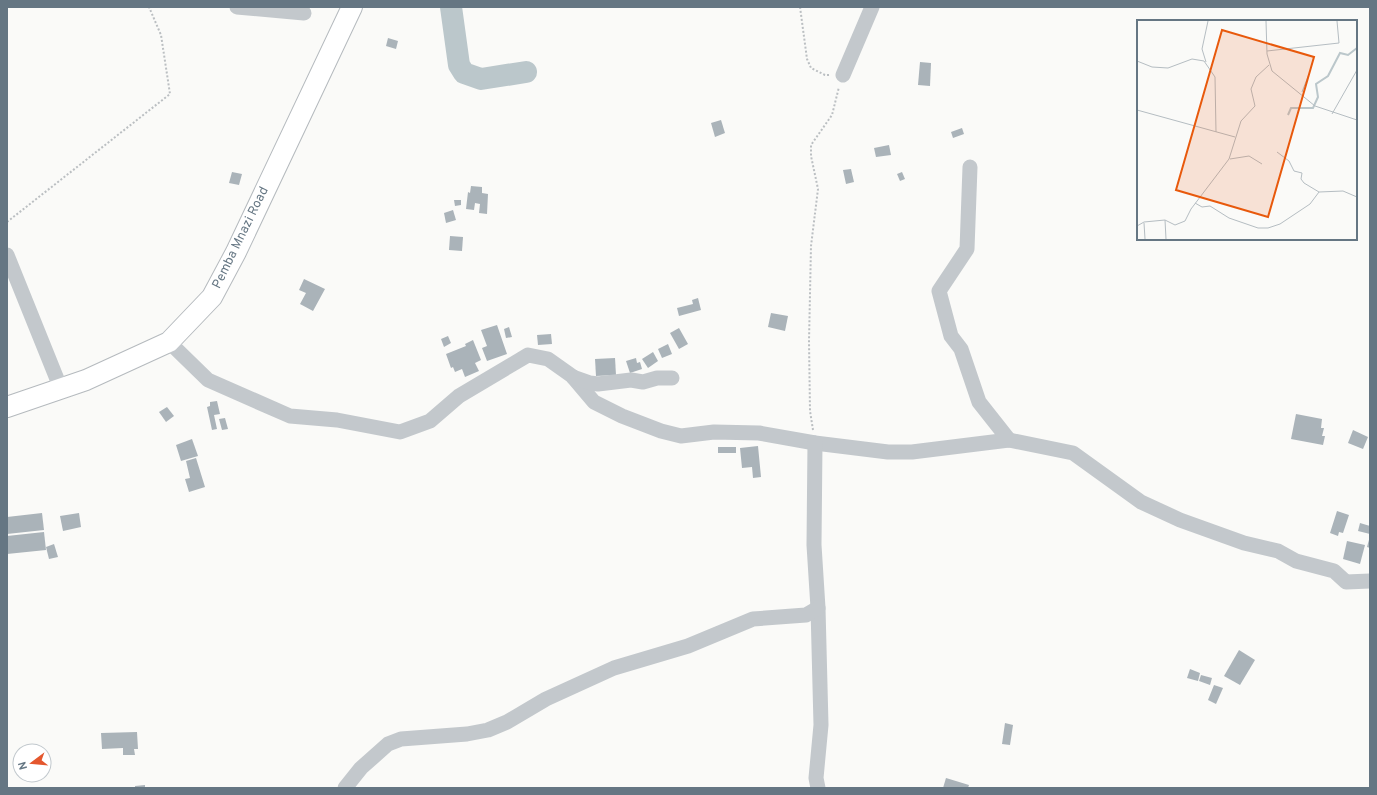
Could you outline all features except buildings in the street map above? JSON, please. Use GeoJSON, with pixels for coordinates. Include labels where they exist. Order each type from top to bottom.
{"type":"FeatureCollection","features":[{"type":"Feature","properties":{"kind":"main road","name":"Pemba Mnazi Road"},"geometry":{"type":"LineString","coordinates":[[7,407],[86,380],[169,342],[212,297],[236,252],[352,7]]}},
{"type":"Feature","properties":{"kind":"street"},"geometry":{"type":"LineString","coordinates":[[237,7],[304,12]]}},
{"type":"Feature","properties":{"kind":"street"},"geometry":{"type":"LineString","coordinates":[[843,74],[872,7]]}},
{"type":"Feature","properties":{"kind":"street"},"geometry":{"type":"LineString","coordinates":[[970,167],[967,249],[939,291],[951,336],[961,349],[979,402],[1010,440]]}},
{"type":"Feature","properties":{"kind":"street"},"geometry":{"type":"LineString","coordinates":[[7,254],[61,389]]}},
{"type":"Feature","properties":{"kind":"street"},"geometry":{"type":"LineString","coordinates":[[169,342],[208,380],[290,416],[338,420],[400,432],[430,421],[459,396],[528,355],[548,358],[572,376],[594,402],[622,416],[661,431],[680,436],[714,432],[759,433],[815,443],[888,452],[912,452],[1010,440],[1073,453],[1141,502],[1180,520],[1244,543],[1278,551],[1296,561],[1334,571],[1346,582],[1370,581]]}},
{"type":"Feature","properties":{"kind":"street"},"geometry":{"type":"LineString","coordinates":[[572,376],[590,383],[598,384],[631,380],[643,382],[657,378],[672,378]]}},
{"type":"Feature","properties":{"kind":"street"},"geometry":{"type":"LineString","coordinates":[[815,443],[814,546],[818,608],[821,725],[816,778],[818,788]]}},
{"type":"Feature","properties":{"kind":"street"},"geometry":{"type":"LineString","coordinates":[[345,788],[361,768],[388,744],[401,739],[467,734],[488,730],[507,722],[546,700],[614,668],[688,646],[753,619],[806,615],[818,608]]}},
{"type":"Feature","properties":{"kind":"path"},"geometry":{"type":"LineString","coordinates":[[7,222],[170,94],[161,35],[149,7]]}},
{"type":"Feature","properties":{"kind":"path"},"geometry":{"type":"LineString","coordinates":[[800,7],[807,59],[811,68],[825,75],[843,74],[832,115],[811,145],[811,156],[818,189],[812,246],[809,341],[810,411],[815,443]]}},
{"type":"Feature","properties":{"kind":"waterway"},"geometry":{"type":"LineString","coordinates":[[451,7],[459,65],[464,73],[481,79],[526,72]]}}]}
